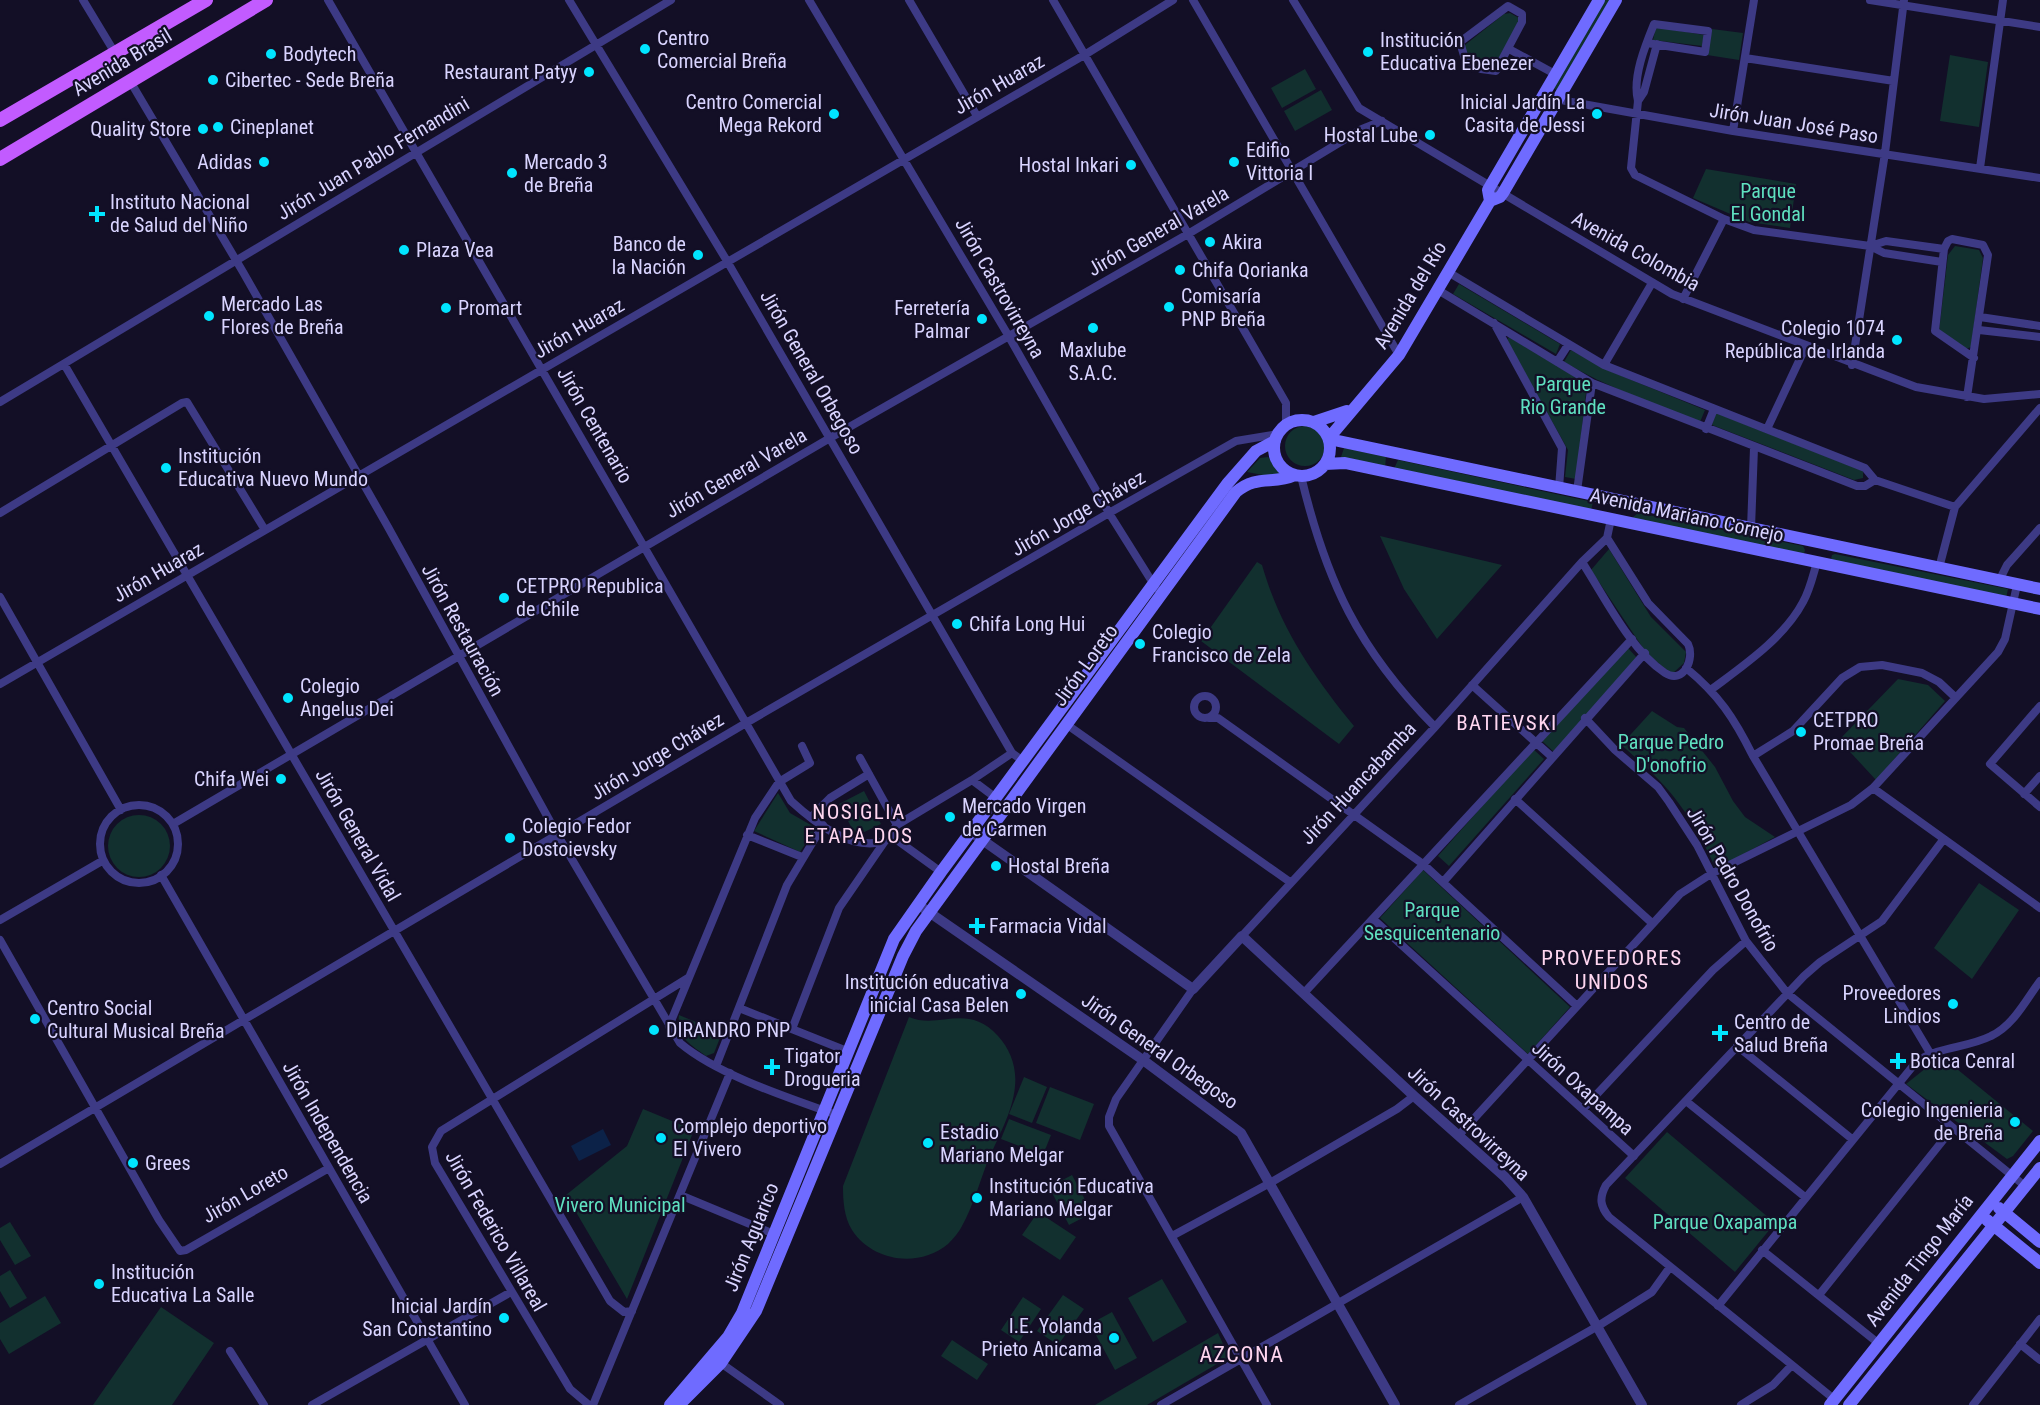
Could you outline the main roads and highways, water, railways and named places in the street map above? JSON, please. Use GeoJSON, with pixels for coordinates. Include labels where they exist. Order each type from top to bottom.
{"type":"FeatureCollection","features":[{"type":"Feature","properties":{"kind":"main road","name":"Avenida Brasil"},"geometry":{"type":"LineString","coordinates":[[0,120],[206,0]]}},
{"type":"Feature","properties":{"kind":"main road","name":"Avenida Brasil"},"geometry":{"type":"LineString","coordinates":[[0,159],[266,0]]}},
{"type":"Feature","properties":{"kind":"main road"},"geometry":{"type":"LineString","coordinates":[[1490,201],[1488,190],[1490,186],[1599,0]]}},
{"type":"Feature","properties":{"kind":"main road","name":"Avenida del Río"},"geometry":{"type":"LineString","coordinates":[[1329,438],[1399,355],[1490,201],[1500,197],[1503,193],[1616,0]]}},
{"type":"Feature","properties":{"kind":"main road","name":"Avenida del Río"},"geometry":{"type":"LineString","coordinates":[[1314,422],[1333,418],[1357,404]]}},
{"type":"Feature","properties":{"kind":"main road"},"geometry":{"type":"LineString","coordinates":[[1300,420],[1314,422],[1329,438],[1331,448],[1325,464],[1315,473],[1298,475],[1281,466],[1276,458],[1280,433],[1300,420]]}},
{"type":"Feature","properties":{"kind":"main road","name":"Jirón Loreto"},"geometry":{"type":"LineString","coordinates":[[917,904],[941,872],[976,836],[1066,724],[1156,588],[1247,460],[1280,433]]}},
{"type":"Feature","properties":{"kind":"main road","name":"Avenida Mariano Cornejo"},"geometry":{"type":"LineString","coordinates":[[1329,438],[2040,589]]}},
{"type":"Feature","properties":{"kind":"main road"},"geometry":{"type":"LineString","coordinates":[[1389,472],[1393,452]]}},
{"type":"Feature","properties":{"kind":"main road","name":"Avenida Mariano Cornejo"},"geometry":{"type":"LineString","coordinates":[[1325,464],[1345,463],[2040,609]]}},
{"type":"Feature","properties":{"kind":"main road","name":"Jirón Loreto"},"geometry":{"type":"LineString","coordinates":[[929,912],[976,836],[996,798],[1023,761],[1156,588],[1236,492],[1253,481],[1285,479],[1298,475]]}},
{"type":"Feature","properties":{"kind":"main road"},"geometry":{"type":"LineString","coordinates":[[1605,497],[1599,506],[1611,519],[1627,512],[1625,502]]}},
{"type":"Feature","properties":{"kind":"main road"},"geometry":{"type":"LineString","coordinates":[[1818,542],[1827,554],[1815,562],[1806,550],[1818,542]]}},
{"type":"Feature","properties":{"kind":"main road","name":"Jirón Aguarico"},"geometry":{"type":"LineString","coordinates":[[670,1405],[717,1360],[742,1313],[894,939],[917,904]]}},
{"type":"Feature","properties":{"kind":"main road","name":"Jirón Aguarico"},"geometry":{"type":"LineString","coordinates":[[679,1405],[747,1328],[761,1300],[903,956],[929,912]]}},
{"type":"Feature","properties":{"kind":"main road","name":"Avenida Tingo María"},"geometry":{"type":"LineString","coordinates":[[1832,1402],[2040,1141]]}},
{"type":"Feature","properties":{"kind":"main road","name":"Avenida Tingo María"},"geometry":{"type":"LineString","coordinates":[[1849,1405],[2040,1167]]}},
{"type":"Feature","properties":{"kind":"main road"},"geometry":{"type":"LineString","coordinates":[[1991,1202],[2040,1242]]}},
{"type":"Feature","properties":{"kind":"main road"},"geometry":{"type":"LineString","coordinates":[[1980,1214],[2040,1263]]}},
{"type":"Feature","properties":{"kind":"water"},"geometry":{"type":"Polygon","coordinates":[[[603,1129],[611,1145],[579,1161],[571,1146],[603,1129]]]}},
{"type":"Feature","properties":{"kind":"place","name":"Centro Comercial Breña"},"geometry":{"type":"Point","coordinates":[645,49]}},
{"type":"Feature","properties":{"kind":"place","name":"Institución Educativa Ebenezer"},"geometry":{"type":"Point","coordinates":[1368,52]}},
{"type":"Feature","properties":{"kind":"place","name":"Bodytech"},"geometry":{"type":"Point","coordinates":[271,54]}},
{"type":"Feature","properties":{"kind":"place","name":"Restaurant Patyy"},"geometry":{"type":"Point","coordinates":[589,72]}},
{"type":"Feature","properties":{"kind":"place","name":"Cibertec - Sede Breña"},"geometry":{"type":"Point","coordinates":[213,80]}},
{"type":"Feature","properties":{"kind":"place","name":"Centro Comercial Mega Rekord"},"geometry":{"type":"Point","coordinates":[834,114]}},
{"type":"Feature","properties":{"kind":"place","name":"Inicial Jardín La Casita de Jessi"},"geometry":{"type":"Point","coordinates":[1597,114]}},
{"type":"Feature","properties":{"kind":"place","name":"Cineplanet"},"geometry":{"type":"Point","coordinates":[218,127]}},
{"type":"Feature","properties":{"kind":"place","name":"Quality Store"},"geometry":{"type":"Point","coordinates":[203,129]}},
{"type":"Feature","properties":{"kind":"place","name":"Hostal Lube"},"geometry":{"type":"Point","coordinates":[1430,135]}},
{"type":"Feature","properties":{"kind":"place","name":"Adidas"},"geometry":{"type":"Point","coordinates":[264,162]}},
{"type":"Feature","properties":{"kind":"place","name":"Edifio Vittoria I"},"geometry":{"type":"Point","coordinates":[1234,162]}},
{"type":"Feature","properties":{"kind":"place","name":"Hostal Inkari"},"geometry":{"type":"Point","coordinates":[1131,165]}},
{"type":"Feature","properties":{"kind":"place","name":"Mercado 3 de Breña"},"geometry":{"type":"Point","coordinates":[512,173]}},
{"type":"Feature","properties":{"kind":"place","name":"Instituto Nacional de Salud del Niño"},"geometry":{"type":"Point","coordinates":[97,214]}},
{"type":"Feature","properties":{"kind":"place","name":"Akira"},"geometry":{"type":"Point","coordinates":[1210,242]}},
{"type":"Feature","properties":{"kind":"place","name":"Plaza Vea"},"geometry":{"type":"Point","coordinates":[404,250]}},
{"type":"Feature","properties":{"kind":"place","name":"Banco de la Nación"},"geometry":{"type":"Point","coordinates":[698,255]}},
{"type":"Feature","properties":{"kind":"place","name":"Chifa Qorianka"},"geometry":{"type":"Point","coordinates":[1180,270]}},
{"type":"Feature","properties":{"kind":"place","name":"Comisaría PNP Breña"},"geometry":{"type":"Point","coordinates":[1169,307]}},
{"type":"Feature","properties":{"kind":"place","name":"Promart"},"geometry":{"type":"Point","coordinates":[446,308]}},
{"type":"Feature","properties":{"kind":"place","name":"Mercado Las Flores de Breña"},"geometry":{"type":"Point","coordinates":[209,316]}},
{"type":"Feature","properties":{"kind":"place","name":"Ferretería Palmar"},"geometry":{"type":"Point","coordinates":[982,319]}},
{"type":"Feature","properties":{"kind":"place","name":"Maxlube S.A.C."},"geometry":{"type":"Point","coordinates":[1093,328]}},
{"type":"Feature","properties":{"kind":"place","name":"Colegio 1074 República de Irlanda"},"geometry":{"type":"Point","coordinates":[1897,340]}},
{"type":"Feature","properties":{"kind":"place","name":"Institución Educativa Nuevo Mundo"},"geometry":{"type":"Point","coordinates":[166,468]}},
{"type":"Feature","properties":{"kind":"place","name":"CETPRO Republica de Chile"},"geometry":{"type":"Point","coordinates":[504,598]}},
{"type":"Feature","properties":{"kind":"place","name":"Chifa Long Hui"},"geometry":{"type":"Point","coordinates":[957,624]}},
{"type":"Feature","properties":{"kind":"place","name":"Colegio Francisco de Zela"},"geometry":{"type":"Point","coordinates":[1140,644]}},
{"type":"Feature","properties":{"kind":"place","name":"Colegio Angelus Dei"},"geometry":{"type":"Point","coordinates":[288,698]}},
{"type":"Feature","properties":{"kind":"place","name":"CETPRO Promae Breña"},"geometry":{"type":"Point","coordinates":[1801,732]}},
{"type":"Feature","properties":{"kind":"place","name":"Chifa Wei"},"geometry":{"type":"Point","coordinates":[281,779]}},
{"type":"Feature","properties":{"kind":"place","name":"Mercado Virgen de Carmen"},"geometry":{"type":"Point","coordinates":[950,817]}},
{"type":"Feature","properties":{"kind":"place","name":"Colegio Fedor Dostoievsky"},"geometry":{"type":"Point","coordinates":[510,838]}},
{"type":"Feature","properties":{"kind":"place","name":"Hostal Breña"},"geometry":{"type":"Point","coordinates":[996,866]}},
{"type":"Feature","properties":{"kind":"place","name":"Farmacia Vidal"},"geometry":{"type":"Point","coordinates":[977,926]}},
{"type":"Feature","properties":{"kind":"place","name":"Institución educativa inicial Casa Belen"},"geometry":{"type":"Point","coordinates":[1021,994]}},
{"type":"Feature","properties":{"kind":"place","name":"Proveedores Lindios"},"geometry":{"type":"Point","coordinates":[1953,1004]}},
{"type":"Feature","properties":{"kind":"place","name":"Centro Social Cultural Musical Breña"},"geometry":{"type":"Point","coordinates":[35,1019]}},
{"type":"Feature","properties":{"kind":"place","name":"DIRANDRO PNP"},"geometry":{"type":"Point","coordinates":[654,1030]}},
{"type":"Feature","properties":{"kind":"place","name":"Centro de Salud Breña"},"geometry":{"type":"Point","coordinates":[1720,1033]}},
{"type":"Feature","properties":{"kind":"place","name":"Botica Cenral"},"geometry":{"type":"Point","coordinates":[1898,1061]}},
{"type":"Feature","properties":{"kind":"place","name":"Tigator Drogueria"},"geometry":{"type":"Point","coordinates":[772,1067]}},
{"type":"Feature","properties":{"kind":"place","name":"Colegio Ingenieria de Breña"},"geometry":{"type":"Point","coordinates":[2015,1122]}},
{"type":"Feature","properties":{"kind":"place","name":"Complejo deportivo El Vivero"},"geometry":{"type":"Point","coordinates":[661,1138]}},
{"type":"Feature","properties":{"kind":"place","name":"Estadio Mariano Melgar"},"geometry":{"type":"Point","coordinates":[928,1143]}},
{"type":"Feature","properties":{"kind":"place","name":"Grees"},"geometry":{"type":"Point","coordinates":[133,1163]}},
{"type":"Feature","properties":{"kind":"place","name":"Institución Educativa Mariano Melgar"},"geometry":{"type":"Point","coordinates":[977,1198]}},
{"type":"Feature","properties":{"kind":"place","name":"Institución Educativa La Salle"},"geometry":{"type":"Point","coordinates":[99,1284]}},
{"type":"Feature","properties":{"kind":"place","name":"Inicial Jardín San Constantino"},"geometry":{"type":"Point","coordinates":[504,1318]}},
{"type":"Feature","properties":{"kind":"place","name":"I.E. Yolanda Prieto Anicama"},"geometry":{"type":"Point","coordinates":[1114,1338]}},
{"type":"Feature","properties":{"kind":"district","name":"BATIEVSKI"},"geometry":{"type":"Point","coordinates":[1507,723]}},
{"type":"Feature","properties":{"kind":"district","name":"NOSIGLIA ETAPA DOS"},"geometry":{"type":"Point","coordinates":[859,824]}},
{"type":"Feature","properties":{"kind":"district","name":"PROVEEDORES UNIDOS"},"geometry":{"type":"Point","coordinates":[1612,970]}},
{"type":"Feature","properties":{"kind":"district","name":"AZCONA"},"geometry":{"type":"Point","coordinates":[1242,1354]}},
{"type":"Feature","properties":{"kind":"park label","name":"Parque El Gondal"},"geometry":{"type":"Point","coordinates":[1768,202]}},
{"type":"Feature","properties":{"kind":"park label","name":"Parque Rio Grande"},"geometry":{"type":"Point","coordinates":[1563,396]}},
{"type":"Feature","properties":{"kind":"park label","name":"Parque Pedro D'onofrio"},"geometry":{"type":"Point","coordinates":[1671,754]}},
{"type":"Feature","properties":{"kind":"park label","name":"Parque Sesquicentenario"},"geometry":{"type":"Point","coordinates":[1432,922]}},
{"type":"Feature","properties":{"kind":"park label","name":"Vivero Municipal"},"geometry":{"type":"Point","coordinates":[620,1205]}},
{"type":"Feature","properties":{"kind":"park label","name":"Parque Oxapampa"},"geometry":{"type":"Point","coordinates":[1725,1222]}}]}
